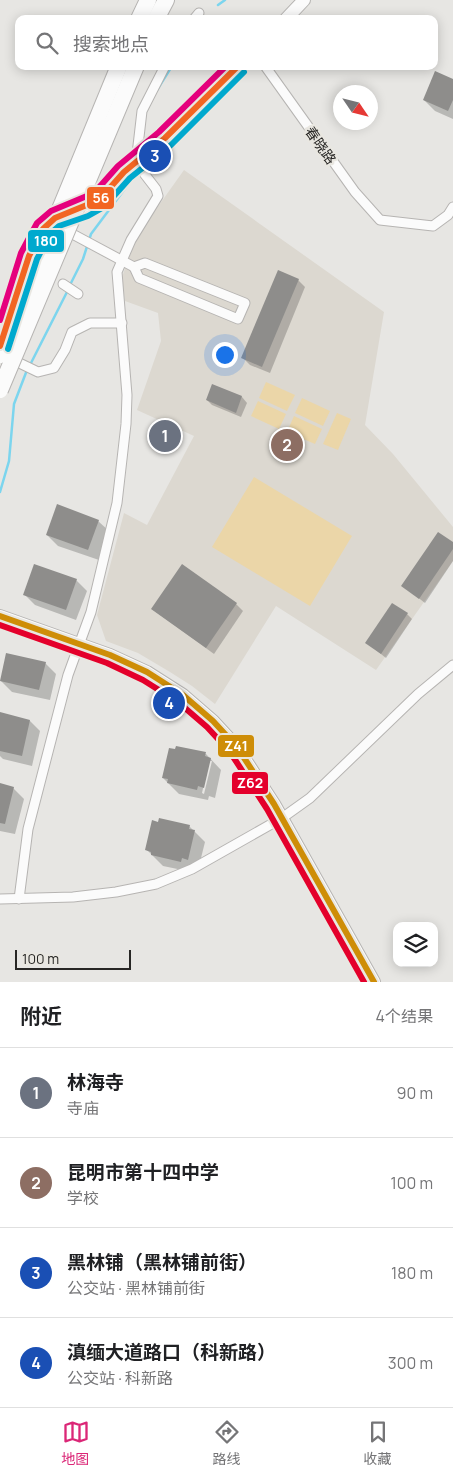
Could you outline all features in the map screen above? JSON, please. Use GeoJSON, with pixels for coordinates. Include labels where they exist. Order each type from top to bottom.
{"type":"FeatureCollection","features":[{"type":"Feature","properties":{"kind":"highway"},"geometry":{"type":"LineString","coordinates":[[148,11],[165,0]]}},
{"type":"Feature","properties":{"kind":"highway"},"geometry":{"type":"LineString","coordinates":[[0,355],[117,70]]}},
{"type":"Feature","properties":{"kind":"highway"},"geometry":{"type":"LineString","coordinates":[[0,390],[134,70]]}},
{"type":"Feature","properties":{"kind":"street"},"geometry":{"type":"LineString","coordinates":[[290,15],[304,0]]}},
{"type":"Feature","properties":{"kind":"street"},"geometry":{"type":"LineString","coordinates":[[18,899],[28,829],[78,646],[91,612],[117,503],[126,424],[126,386],[122,323],[116,286],[117,272],[158,196],[136,163],[142,112],[163,70]]}},
{"type":"Feature","properties":{"kind":"street"},"geometry":{"type":"LineString","coordinates":[[0,346],[16,294],[41,233],[49,222],[57,216],[83,208],[98,200],[126,170],[136,163],[234,70]]}},
{"type":"Feature","properties":{"kind":"street","name":"春晓路"},"geometry":{"type":"LineString","coordinates":[[267,70],[354,192],[380,220],[433,226],[448,215],[453,207]]}},
{"type":"Feature","properties":{"kind":"street"},"geometry":{"type":"LineString","coordinates":[[49,222],[121,262],[134,267],[145,263],[245,303],[238,319],[139,278],[134,267]]}},
{"type":"Feature","properties":{"kind":"street"},"geometry":{"type":"LineString","coordinates":[[63,284],[78,294]]}},
{"type":"Feature","properties":{"kind":"street"},"geometry":{"type":"LineString","coordinates":[[0,355],[38,372],[54,368],[65,350],[72,332],[90,323],[122,323]]}},
{"type":"Feature","properties":{"kind":"street"},"geometry":{"type":"LineString","coordinates":[[0,616],[78,646],[110,655],[147,672],[183,695],[213,721],[237,747],[374,982]]}},
{"type":"Feature","properties":{"kind":"street"},"geometry":{"type":"LineString","coordinates":[[0,899],[73,897],[156,884],[192,869],[279,819],[310,798],[418,694],[453,665]]}},
{"type":"Feature","properties":{"kind":"street"},"geometry":{"type":"LineString","coordinates":[[279,819],[365,982]]}},
{"type":"Feature","properties":{"kind":"shaded area"},"geometry":{"type":"Polygon","coordinates":[[[184,170],[384,312],[365,425],[393,454],[453,527],[453,561],[376,670],[276,606],[215,704],[192,686],[138,653],[106,641],[97,615],[124,513],[147,525],[194,436],[137,410],[161,341],[158,313],[125,301],[122,277],[137,236],[184,170]]]}},
{"type":"Feature","properties":{"kind":"shaded area"},"geometry":{"type":"Polygon","coordinates":[[[266,382],[295,395],[287,411],[259,398],[266,382]]]}},
{"type":"Feature","properties":{"kind":"shaded area"},"geometry":{"type":"Polygon","coordinates":[[[302,398],[330,411],[323,426],[295,413],[302,398]]]}},
{"type":"Feature","properties":{"kind":"shaded area"},"geometry":{"type":"Polygon","coordinates":[[[258,401],[286,414],[279,429],[251,416],[258,401]]]}},
{"type":"Feature","properties":{"kind":"shaded area"},"geometry":{"type":"Polygon","coordinates":[[[337,413],[351,419],[338,450],[323,444],[337,413]]]}},
{"type":"Feature","properties":{"kind":"shaded area"},"geometry":{"type":"Polygon","coordinates":[[[294,416],[322,429],[315,444],[287,432],[294,416]]]}},
{"type":"Feature","properties":{"kind":"shaded area"},"geometry":{"type":"Polygon","coordinates":[[[254,477],[352,536],[310,606],[212,547],[254,477]]]}},
{"type":"Feature","properties":{"kind":"building"},"geometry":{"type":"Polygon","coordinates":[[[435,71],[453,79],[453,100],[448,111],[423,100],[435,71]]]}},
{"type":"Feature","properties":{"kind":"building"},"geometry":{"type":"Polygon","coordinates":[[[278,270],[299,279],[262,367],[241,358],[278,270]]]}},
{"type":"Feature","properties":{"kind":"building"},"geometry":{"type":"Polygon","coordinates":[[[212,384],[242,396],[236,413],[206,400],[212,384]]]}},
{"type":"Feature","properties":{"kind":"building"},"geometry":{"type":"Polygon","coordinates":[[[159,426],[176,432],[171,445],[154,439],[159,426]]]}},
{"type":"Feature","properties":{"kind":"building"},"geometry":{"type":"Polygon","coordinates":[[[57,504],[99,520],[88,550],[46,535],[57,504]]]}},
{"type":"Feature","properties":{"kind":"building"},"geometry":{"type":"Polygon","coordinates":[[[438,532],[453,542],[453,549],[419,599],[401,586],[438,532]]]}},
{"type":"Feature","properties":{"kind":"building"},"geometry":{"type":"Polygon","coordinates":[[[34,564],[77,579],[66,610],[23,595],[34,564]]]}},
{"type":"Feature","properties":{"kind":"building"},"geometry":{"type":"Polygon","coordinates":[[[182,564],[237,603],[206,648],[151,609],[182,564]]]}},
{"type":"Feature","properties":{"kind":"building"},"geometry":{"type":"Polygon","coordinates":[[[392,603],[408,613],[381,654],[365,643],[392,603]]]}},
{"type":"Feature","properties":{"kind":"building"},"geometry":{"type":"Polygon","coordinates":[[[6,653],[46,662],[39,690],[0,681],[6,653]]]}},
{"type":"Feature","properties":{"kind":"building"},"geometry":{"type":"Polygon","coordinates":[[[0,712],[30,720],[22,756],[0,751],[0,712]]]}},
{"type":"Feature","properties":{"kind":"building"},"geometry":{"type":"Polygon","coordinates":[[[176,746],[206,752],[205,756],[211,758],[204,788],[198,786],[197,790],[167,783],[168,779],[162,778],[169,748],[175,749],[176,746]]]}},
{"type":"Feature","properties":{"kind":"building"},"geometry":{"type":"Polygon","coordinates":[[[0,783],[14,787],[5,824],[0,823],[0,783]]]}},
{"type":"Feature","properties":{"kind":"building"},"geometry":{"type":"Polygon","coordinates":[[[159,818],[190,825],[189,829],[195,830],[188,860],[182,858],[181,862],[151,855],[151,852],[145,850],[152,820],[158,822],[159,818]]]}},
{"type":"Feature","properties":{"kind":"waterway"},"geometry":{"type":"LineString","coordinates":[[218,5],[225,0]]}},
{"type":"Feature","properties":{"kind":"waterway"},"geometry":{"type":"LineString","coordinates":[[157,90],[170,70]]}},
{"type":"Feature","properties":{"kind":"waterway"},"geometry":{"type":"LineString","coordinates":[[70,285],[83,259],[91,234],[127,186],[131,176]]}},
{"type":"Feature","properties":{"kind":"waterway"},"geometry":{"type":"LineString","coordinates":[[30,365],[68,290]]}},
{"type":"Feature","properties":{"kind":"waterway"},"geometry":{"type":"LineString","coordinates":[[0,492],[9,461],[14,404],[27,370]]}},
{"type":"Feature","properties":{"kind":"transit line"},"geometry":{"type":"LineString","coordinates":[[0,320],[21,253],[37,223],[51,211],[94,193],[118,166],[159,132],[222,70]]}},
{"type":"Feature","properties":{"kind":"transit line","name":"56"},"geometry":{"type":"LineString","coordinates":[[0,346],[29,256],[43,229],[55,218],[99,200],[124,172],[165,138],[234,70]]}},
{"type":"Feature","properties":{"kind":"transit line","name":"180"},"geometry":{"type":"LineString","coordinates":[[8,349],[37,259],[50,234],[59,226],[88,216],[104,207],[130,178],[171,145],[244,72]]}},
{"type":"Feature","properties":{"kind":"transit line","name":"Z41"},"geometry":{"type":"LineString","coordinates":[[0,616],[110,655],[147,672],[183,695],[213,721],[237,747],[274,804],[374,982]]}},
{"type":"Feature","properties":{"kind":"transit line","name":"Z62"},"geometry":{"type":"LineString","coordinates":[[0,625],[107,663],[143,680],[178,702],[207,727],[230,752],[267,809],[364,982]]}},
{"type":"Feature","properties":{"kind":"place","name":"黑林铺（黑林铺前街）"},"geometry":{"type":"Point","coordinates":[155,156]}},
{"type":"Feature","properties":{"kind":"place","name":"林海寺"},"geometry":{"type":"Point","coordinates":[165,436]}},
{"type":"Feature","properties":{"kind":"place","name":"昆明市第十四中学"},"geometry":{"type":"Point","coordinates":[287,445]}},
{"type":"Feature","properties":{"kind":"place","name":"滇缅大道路口（科新路）"},"geometry":{"type":"Point","coordinates":[169,703]}}]}
